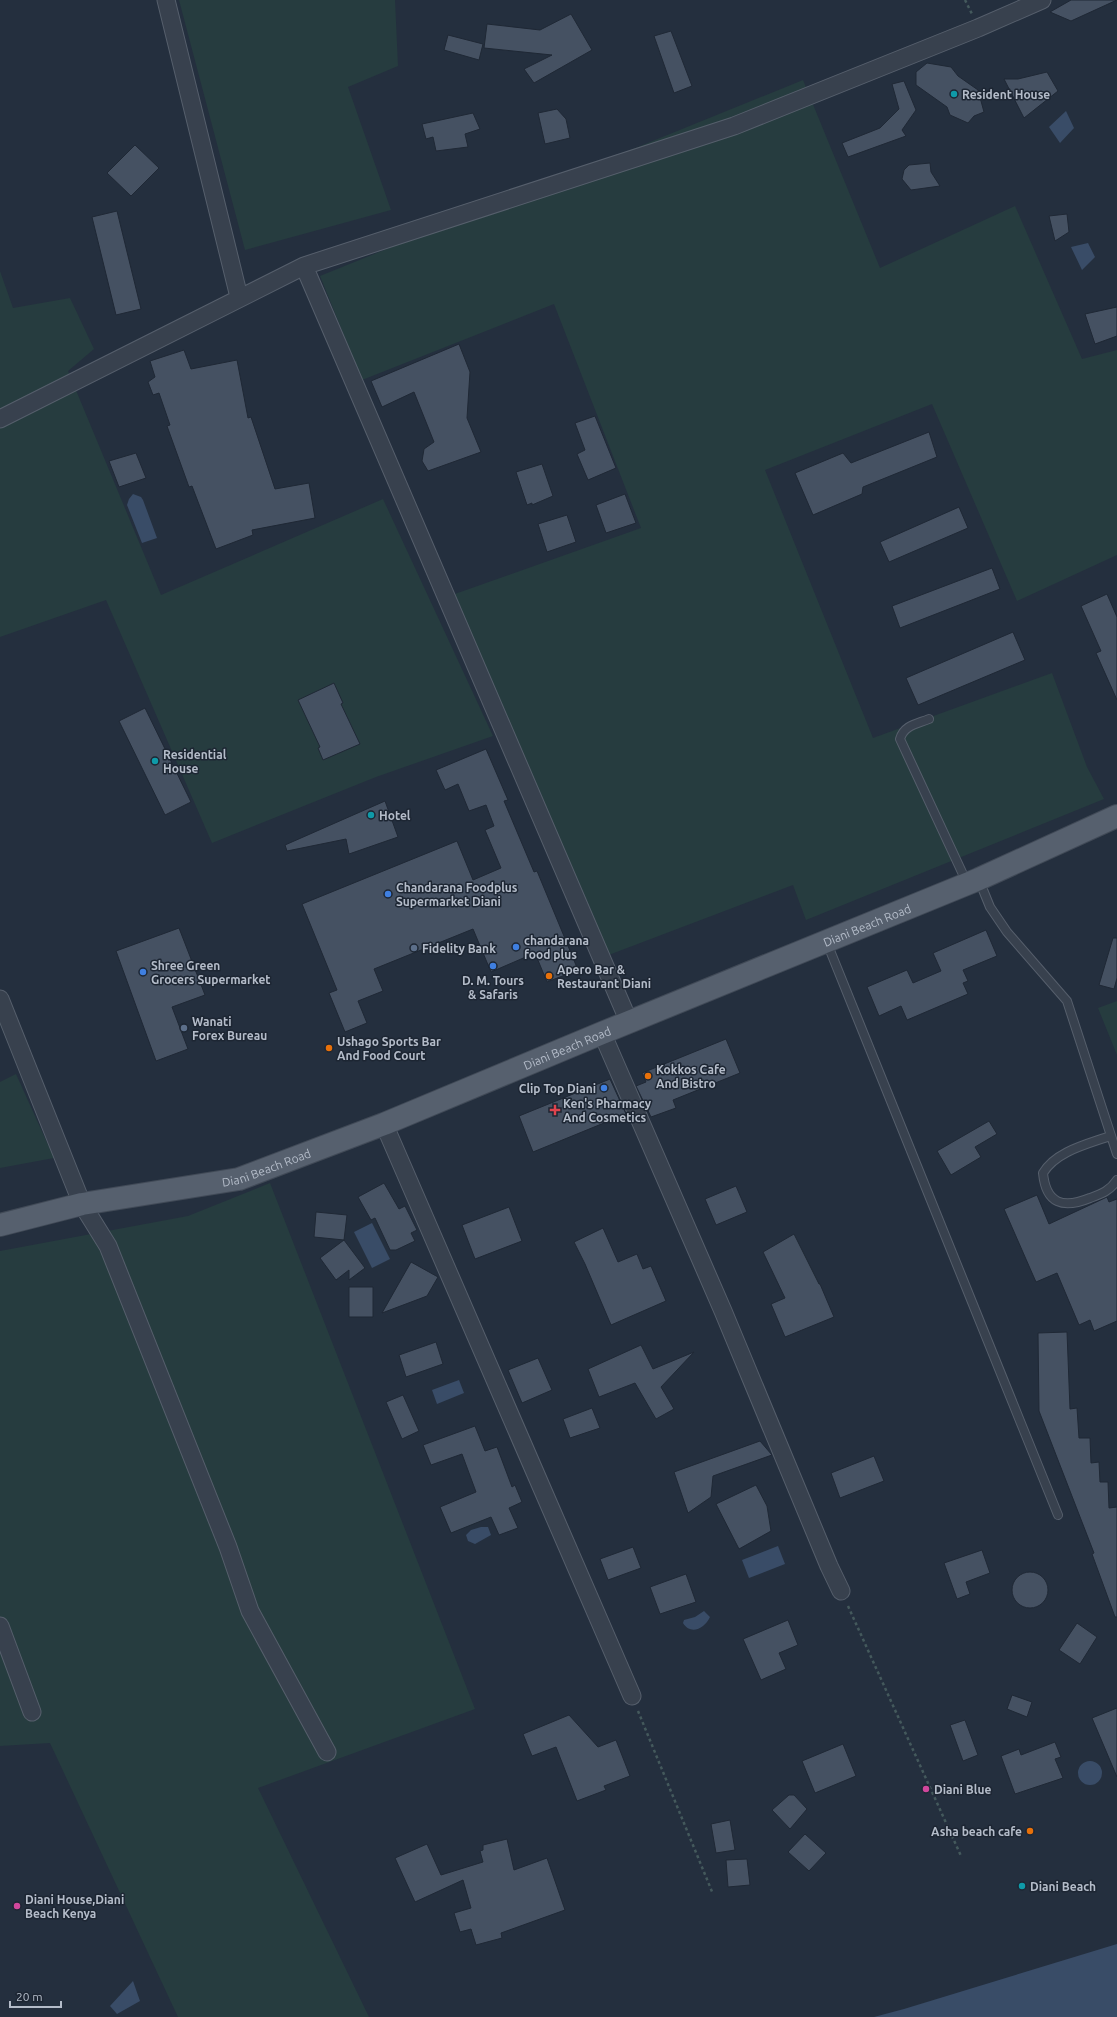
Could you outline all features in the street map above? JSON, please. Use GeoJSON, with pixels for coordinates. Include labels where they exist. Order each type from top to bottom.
{"type":"FeatureCollection","features":[{"type":"Feature","properties":{"kind":"main road","name":"Diani Beach Road"},"geometry":{"type":"LineString","coordinates":[[0,1225],[82,1204],[239,1179],[384,1124],[602,1033],[973,882],[1117,816]]}},
{"type":"Feature","properties":{"kind":"street"},"geometry":{"type":"LineString","coordinates":[[166,0],[239,297]]}},
{"type":"Feature","properties":{"kind":"street"},"geometry":{"type":"LineString","coordinates":[[0,419],[239,297],[304,266],[734,126],[978,28],[1042,0]]}},
{"type":"Feature","properties":{"kind":"street"},"geometry":{"type":"LineString","coordinates":[[304,266],[630,1022]]}},
{"type":"Feature","properties":{"kind":"street"},"geometry":{"type":"LineString","coordinates":[[0,999],[82,1204],[108,1246],[228,1547],[250,1610],[327,1752]]}},
{"type":"Feature","properties":{"kind":"street"},"geometry":{"type":"LineString","coordinates":[[602,1033],[724,1311],[829,1566],[841,1591]]}},
{"type":"Feature","properties":{"kind":"street"},"geometry":{"type":"LineString","coordinates":[[384,1124],[632,1696]]}},
{"type":"Feature","properties":{"kind":"street"},"geometry":{"type":"LineString","coordinates":[[0,1626],[32,1712]]}},
{"type":"Feature","properties":{"kind":"lane"},"geometry":{"type":"LineString","coordinates":[[929,719],[906,727],[900,738],[973,882],[1007,932],[1067,1002],[1117,1154]]}},
{"type":"Feature","properties":{"kind":"lane"},"geometry":{"type":"LineString","coordinates":[[827,942],[1058,1515]]}},
{"type":"Feature","properties":{"kind":"lane"},"geometry":{"type":"LineString","coordinates":[[1110,1136],[1081,1147],[1051,1162],[1043,1173],[1044,1186],[1057,1202],[1062,1205],[1069,1205],[1076,1204],[1107,1191],[1117,1180]]}},
{"type":"Feature","properties":{"kind":"path"},"geometry":{"type":"LineString","coordinates":[[841,1591],[961,1856]]}},
{"type":"Feature","properties":{"kind":"path"},"geometry":{"type":"LineString","coordinates":[[632,1696],[713,1894]]}},
{"type":"Feature","properties":{"kind":"green space"},"geometry":{"type":"Polygon","coordinates":[[[179,0],[395,0],[398,66],[348,87],[391,210],[245,250],[179,0]]]}},
{"type":"Feature","properties":{"kind":"green space"},"geometry":{"type":"Polygon","coordinates":[[[803,80],[880,268],[1015,206],[1082,359],[1117,350],[1117,555],[1017,601],[932,404],[765,470],[873,738],[1052,673],[1087,767],[1104,799],[806,920],[793,885],[606,956],[452,595],[641,528],[554,304],[362,380],[320,276],[803,80]]]}},
{"type":"Feature","properties":{"kind":"green space"},"geometry":{"type":"Polygon","coordinates":[[[0,271],[13,308],[70,298],[94,349],[68,371],[161,595],[383,499],[493,736],[376,777],[212,843],[106,600],[0,637],[0,271]]]}},
{"type":"Feature","properties":{"kind":"green space"},"geometry":{"type":"Polygon","coordinates":[[[1117,1001],[1117,1055],[1098,1008],[1117,1001]]]}},
{"type":"Feature","properties":{"kind":"green space"},"geometry":{"type":"Polygon","coordinates":[[[16,1074],[54,1158],[0,1168],[0,1082],[16,1074]]]}},
{"type":"Feature","properties":{"kind":"green space"},"geometry":{"type":"Polygon","coordinates":[[[270,1183],[475,1709],[258,1788],[369,2017],[178,2017],[50,1743],[0,1746],[0,1251],[188,1216],[270,1183]]]}},
{"type":"Feature","properties":{"kind":"water"},"geometry":{"type":"Polygon","coordinates":[[[1066,111],[1074,128],[1060,143],[1049,127],[1066,111]]]}},
{"type":"Feature","properties":{"kind":"water"},"geometry":{"type":"Polygon","coordinates":[[[1088,243],[1095,257],[1082,270],[1071,247],[1088,243]]]}},
{"type":"Feature","properties":{"kind":"water"},"geometry":{"type":"Polygon","coordinates":[[[133,494],[141,497],[143,500],[157,538],[142,543],[127,505],[133,494]]]}},
{"type":"Feature","properties":{"kind":"water"},"geometry":{"type":"Polygon","coordinates":[[[372,1223],[390,1259],[372,1268],[354,1232],[372,1223]]]}},
{"type":"Feature","properties":{"kind":"water"},"geometry":{"type":"Polygon","coordinates":[[[459,1380],[464,1393],[437,1404],[432,1390],[459,1380]]]}},
{"type":"Feature","properties":{"kind":"water"},"geometry":{"type":"Polygon","coordinates":[[[481,1527],[488,1527],[491,1535],[475,1544],[468,1541],[466,1535],[471,1530],[481,1527]]]}},
{"type":"Feature","properties":{"kind":"water"},"geometry":{"type":"Polygon","coordinates":[[[778,1546],[785,1564],[749,1578],[742,1560],[778,1546]]]}},
{"type":"Feature","properties":{"kind":"water"},"geometry":{"type":"Polygon","coordinates":[[[704,1611],[710,1617],[705,1624],[698,1629],[690,1629],[683,1623],[684,1620],[695,1617],[704,1611]]]}},
{"type":"Feature","properties":{"kind":"water"},"geometry":{"type":"Polygon","coordinates":[[[1090,1761],[1095,1762],[1101,1768],[1101,1778],[1095,1784],[1090,1785],[1085,1784],[1079,1778],[1078,1773],[1079,1768],[1085,1762],[1090,1761]]]}},
{"type":"Feature","properties":{"kind":"water"},"geometry":{"type":"Polygon","coordinates":[[[1117,1944],[1117,2017],[874,2017],[904,2009],[1117,1944]]]}},
{"type":"Feature","properties":{"kind":"water"},"geometry":{"type":"Polygon","coordinates":[[[133,1981],[140,2001],[117,2014],[110,2006],[133,1981]]]}},
{"type":"Feature","properties":{"kind":"building"},"geometry":{"type":"Polygon","coordinates":[[[1071,0],[1117,0],[1071,21],[1050,12],[1071,0]]]}},
{"type":"Feature","properties":{"kind":"building"},"geometry":{"type":"Polygon","coordinates":[[[571,14],[592,50],[534,83],[524,69],[552,55],[484,48],[487,24],[540,30],[571,14]]]}},
{"type":"Feature","properties":{"kind":"building"},"geometry":{"type":"Polygon","coordinates":[[[671,31],[692,86],[674,93],[654,36],[671,31]]]}},
{"type":"Feature","properties":{"kind":"building"},"geometry":{"type":"Polygon","coordinates":[[[448,35],[483,44],[479,60],[444,50],[448,35]]]}},
{"type":"Feature","properties":{"kind":"building","name":"Resident House"},"geometry":{"type":"Polygon","coordinates":[[[927,63],[951,67],[958,76],[978,90],[984,112],[974,116],[968,123],[950,115],[947,107],[916,85],[916,72],[927,63]]]}},
{"type":"Feature","properties":{"kind":"building"},"geometry":{"type":"Polygon","coordinates":[[[1047,72],[1058,91],[1024,118],[1004,79],[1018,79],[1047,72]]]}},
{"type":"Feature","properties":{"kind":"building"},"geometry":{"type":"Polygon","coordinates":[[[904,81],[916,110],[902,130],[906,136],[848,157],[842,143],[880,128],[899,109],[892,84],[904,81]]]}},
{"type":"Feature","properties":{"kind":"building"},"geometry":{"type":"Polygon","coordinates":[[[557,109],[566,119],[570,138],[545,144],[538,113],[557,109]]]}},
{"type":"Feature","properties":{"kind":"building"},"geometry":{"type":"Polygon","coordinates":[[[473,113],[480,129],[465,134],[468,147],[436,151],[433,137],[426,139],[422,124],[473,113]]]}},
{"type":"Feature","properties":{"kind":"building"},"geometry":{"type":"Polygon","coordinates":[[[135,145],[159,168],[131,196],[107,173],[135,145]]]}},
{"type":"Feature","properties":{"kind":"building"},"geometry":{"type":"Polygon","coordinates":[[[930,163],[931,172],[940,186],[911,190],[902,179],[904,170],[909,165],[930,163]]]}},
{"type":"Feature","properties":{"kind":"building"},"geometry":{"type":"Polygon","coordinates":[[[117,211],[141,309],[116,315],[92,217],[117,211]]]}},
{"type":"Feature","properties":{"kind":"building"},"geometry":{"type":"Polygon","coordinates":[[[1067,214],[1069,232],[1055,241],[1049,216],[1067,214]]]}},
{"type":"Feature","properties":{"kind":"building"},"geometry":{"type":"Polygon","coordinates":[[[1117,307],[1117,336],[1095,344],[1085,314],[1117,307]]]}},
{"type":"Feature","properties":{"kind":"building"},"geometry":{"type":"Polygon","coordinates":[[[459,344],[470,372],[467,418],[481,452],[428,471],[422,461],[424,449],[434,442],[414,392],[382,407],[371,381],[459,344]]]}},
{"type":"Feature","properties":{"kind":"building"},"geometry":{"type":"Polygon","coordinates":[[[184,350],[191,369],[237,360],[248,418],[251,417],[275,489],[309,483],[315,518],[252,530],[253,535],[216,549],[192,486],[189,487],[167,426],[170,425],[159,393],[153,395],[148,382],[155,377],[150,361],[184,350]]]}},
{"type":"Feature","properties":{"kind":"building"},"geometry":{"type":"Polygon","coordinates":[[[595,416],[616,468],[588,480],[577,454],[585,450],[575,423],[595,416]]]}},
{"type":"Feature","properties":{"kind":"building"},"geometry":{"type":"Polygon","coordinates":[[[929,432],[937,457],[863,487],[862,494],[813,515],[795,473],[843,453],[851,463],[929,432]]]}},
{"type":"Feature","properties":{"kind":"building"},"geometry":{"type":"Polygon","coordinates":[[[136,453],[146,478],[119,487],[109,461],[136,453]]]}},
{"type":"Feature","properties":{"kind":"building"},"geometry":{"type":"Polygon","coordinates":[[[542,464],[553,496],[532,505],[532,503],[527,505],[516,472],[542,464]]]}},
{"type":"Feature","properties":{"kind":"building"},"geometry":{"type":"Polygon","coordinates":[[[625,494],[636,523],[606,533],[596,505],[625,494]]]}},
{"type":"Feature","properties":{"kind":"building"},"geometry":{"type":"Polygon","coordinates":[[[959,507],[968,528],[889,562],[880,542],[959,507]]]}},
{"type":"Feature","properties":{"kind":"building"},"geometry":{"type":"Polygon","coordinates":[[[567,515],[576,542],[547,552],[538,524],[567,515]]]}},
{"type":"Feature","properties":{"kind":"building"},"geometry":{"type":"Polygon","coordinates":[[[992,568],[1000,589],[900,628],[892,606],[992,568]]]}},
{"type":"Feature","properties":{"kind":"building"},"geometry":{"type":"Polygon","coordinates":[[[1107,594],[1117,617],[1117,700],[1096,653],[1101,651],[1081,606],[1107,594]]]}},
{"type":"Feature","properties":{"kind":"building"},"geometry":{"type":"Polygon","coordinates":[[[1013,632],[1025,660],[918,705],[906,678],[1013,632]]]}},
{"type":"Feature","properties":{"kind":"building"},"geometry":{"type":"Polygon","coordinates":[[[334,683],[343,703],[341,704],[360,744],[323,760],[318,748],[320,747],[298,700],[334,683]]]}},
{"type":"Feature","properties":{"kind":"building","name":"Residential House"},"geometry":{"type":"Polygon","coordinates":[[[145,708],[191,802],[165,815],[119,721],[145,708]]]}},
{"type":"Feature","properties":{"kind":"building"},"geometry":{"type":"Polygon","coordinates":[[[486,749],[508,800],[504,801],[534,872],[537,871],[578,970],[547,982],[535,953],[491,972],[473,929],[374,969],[383,991],[358,1001],[367,1023],[345,1032],[329,993],[337,990],[302,904],[457,841],[473,880],[501,868],[485,830],[494,826],[486,805],[469,811],[458,784],[445,790],[436,770],[486,749]]]}},
{"type":"Feature","properties":{"kind":"building","name":"Hotel"},"geometry":{"type":"Polygon","coordinates":[[[385,801],[398,837],[349,854],[346,839],[287,851],[285,845],[385,801]]]}},
{"type":"Feature","properties":{"kind":"building"},"geometry":{"type":"Polygon","coordinates":[[[179,928],[205,995],[172,1007],[188,1049],[156,1061],[116,951],[179,928]]]}},
{"type":"Feature","properties":{"kind":"building"},"geometry":{"type":"Polygon","coordinates":[[[986,930],[997,956],[963,970],[968,981],[963,983],[968,994],[907,1020],[901,1006],[879,1016],[867,987],[907,970],[913,983],[941,971],[933,953],[986,930]]]}},
{"type":"Feature","properties":{"kind":"building"},"geometry":{"type":"Polygon","coordinates":[[[1113,938],[1117,938],[1117,978],[1114,989],[1099,985],[1113,938]]]}},
{"type":"Feature","properties":{"kind":"building"},"geometry":{"type":"Polygon","coordinates":[[[726,1039],[740,1073],[673,1100],[676,1108],[651,1117],[636,1086],[646,1082],[642,1073],[726,1039]]]}},
{"type":"Feature","properties":{"kind":"building"},"geometry":{"type":"Polygon","coordinates":[[[610,1079],[626,1114],[533,1152],[519,1116],[610,1079]]]}},
{"type":"Feature","properties":{"kind":"building"},"geometry":{"type":"Polygon","coordinates":[[[989,1121],[997,1134],[975,1147],[981,1157],[951,1175],[937,1151],[989,1121]]]}},
{"type":"Feature","properties":{"kind":"building"},"geometry":{"type":"Polygon","coordinates":[[[384,1183],[399,1209],[405,1206],[417,1230],[411,1233],[415,1241],[396,1250],[390,1250],[375,1218],[371,1220],[358,1197],[384,1183]]]}},
{"type":"Feature","properties":{"kind":"building"},"geometry":{"type":"Polygon","coordinates":[[[736,1186],[747,1212],[716,1225],[705,1199],[736,1186]]]}},
{"type":"Feature","properties":{"kind":"building"},"geometry":{"type":"Polygon","coordinates":[[[1037,1195],[1049,1224],[1107,1197],[1109,1202],[1117,1199],[1117,1321],[1094,1331],[1090,1320],[1079,1325],[1057,1273],[1036,1282],[1004,1209],[1037,1195]]]}},
{"type":"Feature","properties":{"kind":"building"},"geometry":{"type":"Polygon","coordinates":[[[509,1207],[522,1241],[475,1259],[462,1225],[509,1207]]]}},
{"type":"Feature","properties":{"kind":"building"},"geometry":{"type":"Polygon","coordinates":[[[316,1212],[347,1215],[344,1240],[314,1237],[316,1212]]]}},
{"type":"Feature","properties":{"kind":"building"},"geometry":{"type":"Polygon","coordinates":[[[603,1228],[618,1262],[637,1254],[643,1269],[651,1266],[666,1301],[611,1325],[574,1242],[603,1228]]]}},
{"type":"Feature","properties":{"kind":"building"},"geometry":{"type":"Polygon","coordinates":[[[794,1234],[820,1284],[834,1317],[785,1337],[771,1304],[785,1298],[763,1252],[794,1234]]]}},
{"type":"Feature","properties":{"kind":"building"},"geometry":{"type":"Polygon","coordinates":[[[344,1240],[365,1268],[349,1280],[349,1270],[336,1280],[320,1258],[344,1240]]]}},
{"type":"Feature","properties":{"kind":"building"},"geometry":{"type":"Polygon","coordinates":[[[411,1262],[438,1277],[427,1296],[382,1313],[411,1262]]]}},
{"type":"Feature","properties":{"kind":"building"},"geometry":{"type":"Polygon","coordinates":[[[349,1287],[373,1287],[373,1317],[349,1317],[349,1287]]]}},
{"type":"Feature","properties":{"kind":"building"},"geometry":{"type":"Polygon","coordinates":[[[1067,1332],[1070,1409],[1077,1408],[1079,1438],[1090,1438],[1091,1463],[1099,1462],[1100,1482],[1108,1482],[1109,1508],[1117,1507],[1117,1617],[1115,1617],[1092,1554],[1094,1553],[1039,1411],[1038,1333],[1067,1332]]]}},
{"type":"Feature","properties":{"kind":"building"},"geometry":{"type":"Polygon","coordinates":[[[436,1342],[443,1364],[406,1377],[399,1355],[436,1342]]]}},
{"type":"Feature","properties":{"kind":"building"},"geometry":{"type":"Polygon","coordinates":[[[641,1345],[653,1369],[694,1352],[661,1387],[674,1409],[656,1419],[635,1383],[599,1397],[588,1369],[641,1345]]]}},
{"type":"Feature","properties":{"kind":"building"},"geometry":{"type":"Polygon","coordinates":[[[538,1358],[552,1390],[522,1403],[508,1370],[538,1358]]]}},
{"type":"Feature","properties":{"kind":"building"},"geometry":{"type":"Polygon","coordinates":[[[403,1395],[419,1431],[402,1439],[386,1402],[403,1395]]]}},
{"type":"Feature","properties":{"kind":"building"},"geometry":{"type":"Polygon","coordinates":[[[592,1408],[600,1428],[570,1438],[563,1419],[592,1408]]]}},
{"type":"Feature","properties":{"kind":"building"},"geometry":{"type":"Polygon","coordinates":[[[475,1426],[485,1451],[497,1447],[512,1487],[515,1485],[522,1502],[509,1508],[518,1528],[499,1535],[491,1517],[451,1533],[440,1507],[476,1492],[462,1454],[431,1465],[423,1445],[475,1426]]]}},
{"type":"Feature","properties":{"kind":"building"},"geometry":{"type":"Polygon","coordinates":[[[760,1441],[772,1455],[713,1476],[711,1497],[688,1513],[674,1472],[760,1441]]]}},
{"type":"Feature","properties":{"kind":"building"},"geometry":{"type":"Polygon","coordinates":[[[874,1456],[884,1481],[840,1498],[831,1473],[874,1456]]]}},
{"type":"Feature","properties":{"kind":"building"},"geometry":{"type":"Polygon","coordinates":[[[756,1485],[767,1506],[771,1531],[739,1549],[716,1504],[756,1485]]]}},
{"type":"Feature","properties":{"kind":"building"},"geometry":{"type":"Polygon","coordinates":[[[633,1547],[641,1568],[608,1580],[600,1559],[633,1547]]]}},
{"type":"Feature","properties":{"kind":"building"},"geometry":{"type":"Polygon","coordinates":[[[982,1550],[990,1573],[966,1582],[970,1594],[957,1599],[944,1563],[982,1550]]]}},
{"type":"Feature","properties":{"kind":"building"},"geometry":{"type":"Polygon","coordinates":[[[1034,1572],[1043,1577],[1047,1583],[1047,1597],[1043,1603],[1034,1608],[1026,1608],[1017,1603],[1013,1597],[1012,1586],[1017,1577],[1023,1573],[1034,1572]]]}},
{"type":"Feature","properties":{"kind":"building"},"geometry":{"type":"Polygon","coordinates":[[[686,1574],[696,1602],[660,1614],[650,1587],[686,1574]]]}},
{"type":"Feature","properties":{"kind":"building"},"geometry":{"type":"Polygon","coordinates":[[[788,1620],[798,1645],[779,1653],[786,1669],[761,1680],[743,1639],[788,1620]]]}},
{"type":"Feature","properties":{"kind":"building"},"geometry":{"type":"Polygon","coordinates":[[[1077,1623],[1097,1637],[1080,1664],[1059,1650],[1077,1623]]]}},
{"type":"Feature","properties":{"kind":"building"},"geometry":{"type":"Polygon","coordinates":[[[1012,1695],[1032,1702],[1027,1717],[1007,1709],[1012,1695]]]}},
{"type":"Feature","properties":{"kind":"building"},"geometry":{"type":"Polygon","coordinates":[[[1117,1708],[1117,1777],[1092,1718],[1117,1708]]]}},
{"type":"Feature","properties":{"kind":"building"},"geometry":{"type":"Polygon","coordinates":[[[569,1715],[598,1747],[616,1740],[630,1776],[604,1786],[606,1790],[577,1801],[556,1747],[532,1756],[523,1734],[569,1715]]]}},
{"type":"Feature","properties":{"kind":"building"},"geometry":{"type":"Polygon","coordinates":[[[965,1720],[978,1755],[963,1761],[950,1725],[965,1720]]]}},
{"type":"Feature","properties":{"kind":"building"},"geometry":{"type":"Polygon","coordinates":[[[1055,1742],[1061,1757],[1055,1759],[1063,1778],[1015,1794],[1001,1756],[1019,1749],[1021,1755],[1055,1742]]]}},
{"type":"Feature","properties":{"kind":"building"},"geometry":{"type":"Polygon","coordinates":[[[843,1744],[856,1776],[815,1793],[802,1761],[843,1744]]]}},
{"type":"Feature","properties":{"kind":"building"},"geometry":{"type":"Polygon","coordinates":[[[789,1795],[794,1795],[807,1809],[790,1829],[772,1810],[789,1795]]]}},
{"type":"Feature","properties":{"kind":"building"},"geometry":{"type":"Polygon","coordinates":[[[730,1820],[735,1850],[716,1853],[711,1824],[730,1820]]]}},
{"type":"Feature","properties":{"kind":"building"},"geometry":{"type":"Polygon","coordinates":[[[805,1834],[826,1853],[809,1871],[788,1852],[805,1834]]]}},
{"type":"Feature","properties":{"kind":"building"},"geometry":{"type":"Polygon","coordinates":[[[507,1839],[514,1870],[547,1858],[565,1910],[501,1933],[502,1938],[476,1945],[471,1929],[460,1932],[454,1913],[471,1908],[463,1880],[415,1902],[395,1858],[427,1844],[441,1875],[483,1862],[480,1851],[483,1850],[483,1845],[507,1839]]]}},
{"type":"Feature","properties":{"kind":"building"},"geometry":{"type":"Polygon","coordinates":[[[747,1859],[750,1885],[728,1887],[726,1860],[747,1859]]]}},
{"type":"Feature","properties":{"kind":"place","name":"Resident House"},"geometry":{"type":"Point","coordinates":[954,94]}},
{"type":"Feature","properties":{"kind":"place","name":"Residential House"},"geometry":{"type":"Point","coordinates":[155,761]}},
{"type":"Feature","properties":{"kind":"place","name":"Hotel"},"geometry":{"type":"Point","coordinates":[371,815]}},
{"type":"Feature","properties":{"kind":"place","name":"Chandarana Foodplus Supermarket Diani"},"geometry":{"type":"Point","coordinates":[388,894]}},
{"type":"Feature","properties":{"kind":"place","name":"chandarana food plus"},"geometry":{"type":"Point","coordinates":[516,947]}},
{"type":"Feature","properties":{"kind":"place","name":"Fidelity Bank"},"geometry":{"type":"Point","coordinates":[414,948]}},
{"type":"Feature","properties":{"kind":"place","name":"D. M. Tours & Safaris"},"geometry":{"type":"Point","coordinates":[493,966]}},
{"type":"Feature","properties":{"kind":"place","name":"Shree Green Grocers Supermarket"},"geometry":{"type":"Point","coordinates":[143,972]}},
{"type":"Feature","properties":{"kind":"place","name":"Apero Bar & Restaurant Diani"},"geometry":{"type":"Point","coordinates":[549,976]}},
{"type":"Feature","properties":{"kind":"place","name":"Wanati Forex Bureau"},"geometry":{"type":"Point","coordinates":[184,1028]}},
{"type":"Feature","properties":{"kind":"place","name":"Ushago Sports Bar And Food Court"},"geometry":{"type":"Point","coordinates":[329,1048]}},
{"type":"Feature","properties":{"kind":"place","name":"Kokkos Cafe And Bistro"},"geometry":{"type":"Point","coordinates":[648,1076]}},
{"type":"Feature","properties":{"kind":"place","name":"Clip Top Diani"},"geometry":{"type":"Point","coordinates":[604,1088]}},
{"type":"Feature","properties":{"kind":"place","name":"Ken's Pharmacy And Cosmetics"},"geometry":{"type":"Point","coordinates":[555,1110]}},
{"type":"Feature","properties":{"kind":"place","name":"Diani Blue"},"geometry":{"type":"Point","coordinates":[926,1789]}},
{"type":"Feature","properties":{"kind":"place","name":"Asha beach cafe"},"geometry":{"type":"Point","coordinates":[1030,1831]}},
{"type":"Feature","properties":{"kind":"place","name":"Diani Beach"},"geometry":{"type":"Point","coordinates":[1022,1886]}},
{"type":"Feature","properties":{"kind":"place","name":"Diani House,Diani Beach Kenya"},"geometry":{"type":"Point","coordinates":[17,1906]}}]}
